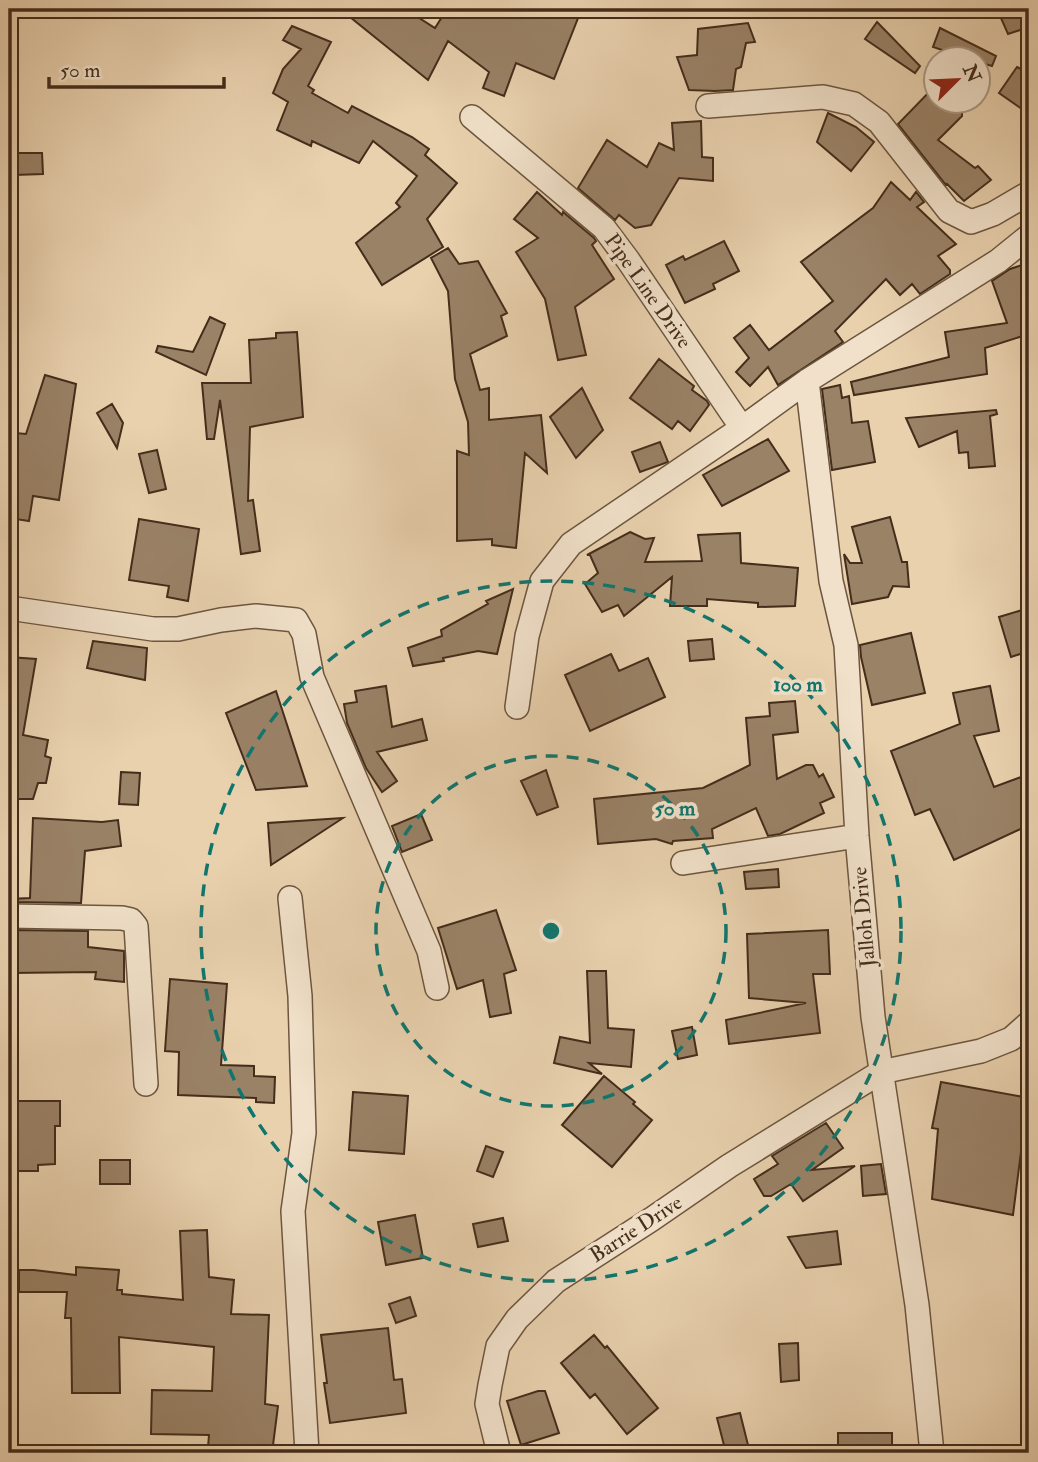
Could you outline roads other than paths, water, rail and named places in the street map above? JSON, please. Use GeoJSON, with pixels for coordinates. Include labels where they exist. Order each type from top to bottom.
{"type":"FeatureCollection","features":[{"type":"Feature","properties":{"kind":"street"},"geometry":{"type":"LineString","coordinates":[[708,106],[823,97],[854,104],[879,122],[949,211],[971,222],[993,214],[1029,193]]}},
{"type":"Feature","properties":{"kind":"street","name":"Pipe Line Drive"},"geometry":{"type":"LineString","coordinates":[[471,117],[604,228],[742,428]]}},
{"type":"Feature","properties":{"kind":"street"},"geometry":{"type":"LineString","coordinates":[[517,707],[527,636],[542,581],[571,544],[807,381],[998,261],[1029,236]]}},
{"type":"Feature","properties":{"kind":"street","name":"Jalloh Drive"},"geometry":{"type":"LineString","coordinates":[[807,381],[831,580],[846,645],[857,836],[873,1017],[917,1305],[932,1453]]}},
{"type":"Feature","properties":{"kind":"street"},"geometry":{"type":"LineString","coordinates":[[9,608],[153,629],[178,629],[256,616],[296,620],[303,634],[312,677],[429,951],[437,988]]}},
{"type":"Feature","properties":{"kind":"street"},"geometry":{"type":"LineString","coordinates":[[682,863],[857,836]]}},
{"type":"Feature","properties":{"kind":"street"},"geometry":{"type":"LineString","coordinates":[[290,898],[300,996],[304,1119],[293,1211],[307,1453]]}},
{"type":"Feature","properties":{"kind":"street"},"geometry":{"type":"LineString","coordinates":[[9,916],[122,918],[131,920],[136,926],[146,1084]]}},
{"type":"Feature","properties":{"kind":"street","name":"Barrie Drive"},"geometry":{"type":"LineString","coordinates":[[499,1453],[487,1404],[498,1346],[517,1320],[556,1282],[729,1166],[881,1072],[981,1051],[1011,1039],[1029,1023]]}}]}
